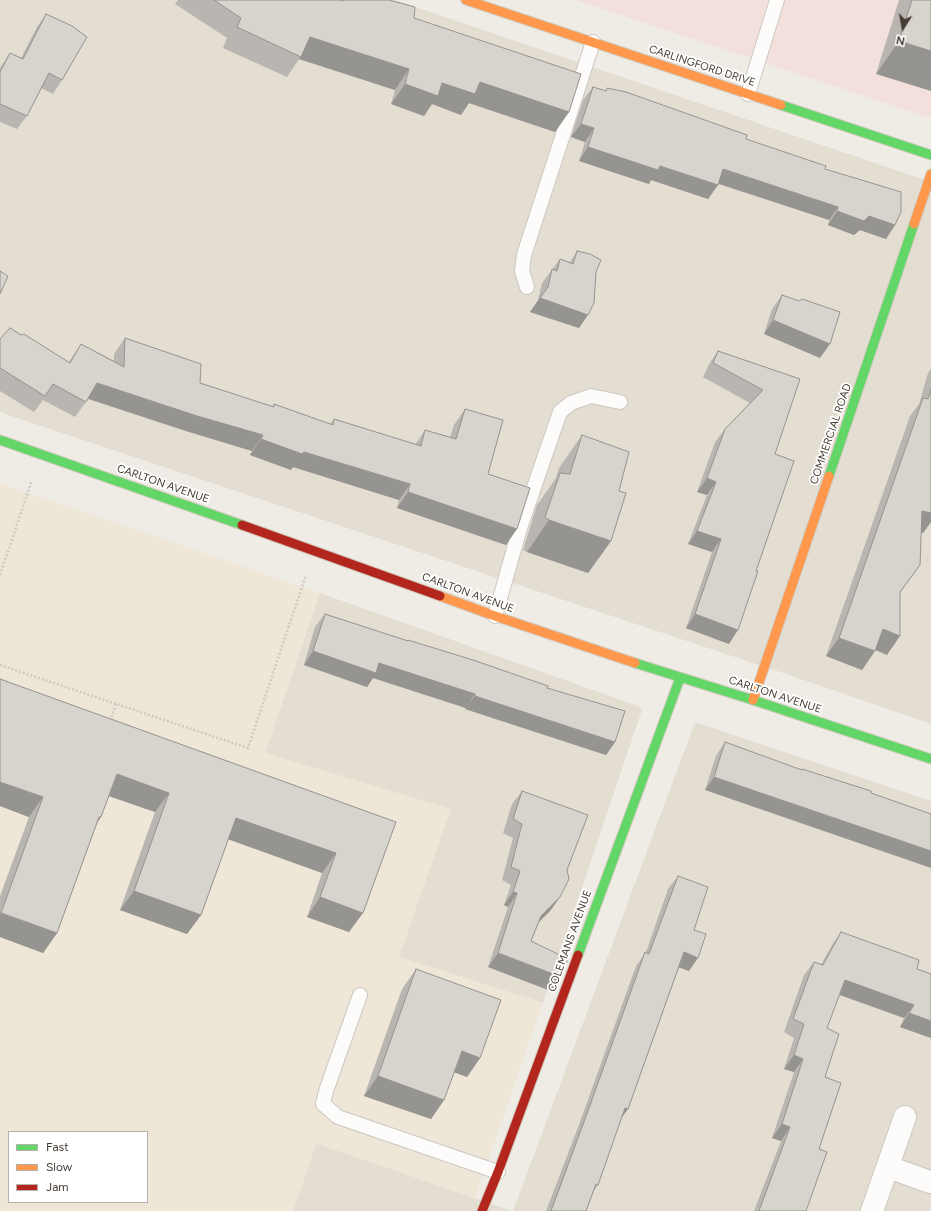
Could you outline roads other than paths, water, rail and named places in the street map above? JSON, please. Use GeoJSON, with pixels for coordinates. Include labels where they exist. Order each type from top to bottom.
{"type":"FeatureCollection","features":[{"type":"Feature","properties":{"kind":"street","name":"CARLINGFORD DRIVE"},"geometry":{"type":"LineString","coordinates":[[466,0],[931,155]]}},
{"type":"Feature","properties":{"kind":"street","name":"COMMERCIAL ROAD"},"geometry":{"type":"LineString","coordinates":[[753,700],[931,174]]}},
{"type":"Feature","properties":{"kind":"street","name":"CARLTON AVENUE"},"geometry":{"type":"LineString","coordinates":[[0,440],[314,550],[495,616],[680,678],[753,700],[931,759]]}},
{"type":"Feature","properties":{"kind":"street","name":"COLEMANS AVENUE"},"geometry":{"type":"LineString","coordinates":[[482,1211],[498,1172],[680,678]]}},
{"type":"Feature","properties":{"kind":"street"},"geometry":{"type":"LineString","coordinates":[[872,1211],[905,1117]]}},
{"type":"Feature","properties":{"kind":"street"},"geometry":{"type":"LineString","coordinates":[[888,1167],[930,1182]]}},
{"type":"Feature","properties":{"kind":"lane"},"geometry":{"type":"LineString","coordinates":[[748,94],[777,0]]}},
{"type":"Feature","properties":{"kind":"lane"},"geometry":{"type":"LineString","coordinates":[[527,287],[522,271],[524,255],[593,42]]}},
{"type":"Feature","properties":{"kind":"lane"},"geometry":{"type":"LineString","coordinates":[[495,616],[520,528],[560,412],[571,403],[591,396],[620,402]]}},
{"type":"Feature","properties":{"kind":"lane"},"geometry":{"type":"LineString","coordinates":[[360,995],[326,1091],[323,1104],[338,1117],[498,1172]]}}]}
